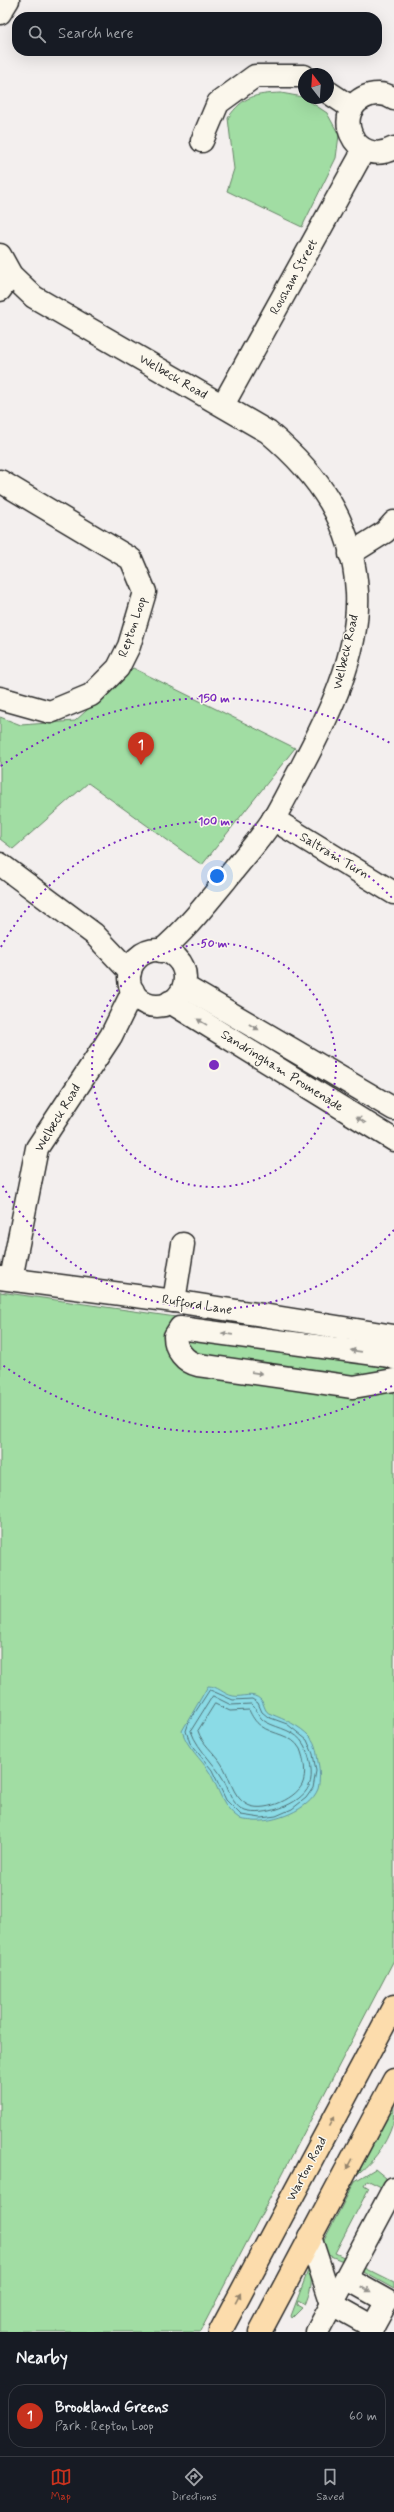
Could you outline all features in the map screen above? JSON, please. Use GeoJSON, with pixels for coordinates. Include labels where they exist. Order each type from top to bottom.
{"type":"FeatureCollection","features":[{"type":"Feature","properties":{"kind":"main road","name":"Warton Road"},"geometry":{"type":"LineString","coordinates":[[220,2332],[394,2006]]}},
{"type":"Feature","properties":{"kind":"main road"},"geometry":{"type":"LineString","coordinates":[[266,2330],[310,2237],[394,2080]]}},
{"type":"Feature","properties":{"kind":"street"},"geometry":{"type":"LineString","coordinates":[[0,13],[8,0]]}},
{"type":"Feature","properties":{"kind":"street"},"geometry":{"type":"LineString","coordinates":[[202,140],[218,103],[255,76],[298,76]]}},
{"type":"Feature","properties":{"kind":"street"},"geometry":{"type":"LineString","coordinates":[[394,99],[383,94],[366,96],[352,108],[348,126],[350,134],[361,148],[379,153],[394,148]]}},
{"type":"Feature","properties":{"kind":"street"},"geometry":{"type":"LineString","coordinates":[[334,96],[352,108]]}},
{"type":"Feature","properties":{"kind":"street","name":"Rousham Street"},"geometry":{"type":"LineString","coordinates":[[223,405],[360,157],[361,148]]}},
{"type":"Feature","properties":{"kind":"street","name":"Welbeck Road"},"geometry":{"type":"LineString","coordinates":[[0,255],[6,282],[223,405],[268,432],[297,456],[316,478],[336,510],[350,554],[357,592],[355,624],[339,688],[327,718],[273,819],[194,919],[152,952]]}},
{"type":"Feature","properties":{"kind":"street","name":"Repton Loop"},"geometry":{"type":"LineString","coordinates":[[0,481],[131,559],[145,592],[129,646],[118,668],[91,695],[50,712],[0,698]]}},
{"type":"Feature","properties":{"kind":"street"},"geometry":{"type":"LineString","coordinates":[[350,554],[385,532],[394,522]]}},
{"type":"Feature","properties":{"kind":"street","name":"Saltram Turn"},"geometry":{"type":"LineString","coordinates":[[273,819],[394,893]]}},
{"type":"Feature","properties":{"kind":"street"},"geometry":{"type":"LineString","coordinates":[[0,864],[94,934],[137,989],[155,1006],[170,1002],[181,992],[184,986],[185,978],[181,963],[169,953],[152,952],[94,934]]}},
{"type":"Feature","properties":{"kind":"street","name":"Welbeck Road"},"geometry":{"type":"LineString","coordinates":[[181,963],[183,948],[194,919]]}},
{"type":"Feature","properties":{"kind":"street"},"geometry":{"type":"LineString","coordinates":[[137,989],[133,965],[152,952]]}},
{"type":"Feature","properties":{"kind":"street","name":"Sandringham Promenade"},"geometry":{"type":"LineString","coordinates":[[184,986],[394,1109]]}},
{"type":"Feature","properties":{"kind":"street","name":"Welbeck Road"},"geometry":{"type":"LineString","coordinates":[[6,1279],[37,1148],[111,1036],[137,989]]}},
{"type":"Feature","properties":{"kind":"street","name":"Sandringham Promenade"},"geometry":{"type":"LineString","coordinates":[[170,1002],[394,1140]]}},
{"type":"Feature","properties":{"kind":"street"},"geometry":{"type":"LineString","coordinates":[[174,1301],[183,1244]]}},
{"type":"Feature","properties":{"kind":"street","name":"Rufford Lane"},"geometry":{"type":"LineString","coordinates":[[6,1279],[174,1301],[394,1336]]}},
{"type":"Feature","properties":{"kind":"street"},"geometry":{"type":"LineString","coordinates":[[394,1358],[390,1356],[180,1328],[175,1336],[177,1347],[187,1361],[198,1365],[353,1387],[394,1380]]}},
{"type":"Feature","properties":{"kind":"street"},"geometry":{"type":"LineString","coordinates":[[329,2312],[394,2188]]}},
{"type":"Feature","properties":{"kind":"street"},"geometry":{"type":"LineString","coordinates":[[310,2237],[329,2312],[352,2332]]}},
{"type":"Feature","properties":{"kind":"street"},"geometry":{"type":"LineString","coordinates":[[387,2301],[374,2324],[329,2312],[387,2301]]}},
{"type":"Feature","properties":{"kind":"green space"},"geometry":{"type":"Polygon","coordinates":[[[281,93],[298,96],[298,104],[314,104],[327,113],[339,135],[336,158],[302,227],[227,191],[234,169],[228,118],[239,105],[245,101],[264,94],[281,93]]]}},
{"type":"Feature","properties":{"kind":"green space"},"geometry":{"type":"Polygon","coordinates":[[[133,668],[295,748],[202,865],[88,783],[13,849],[0,839],[0,717],[21,725],[75,721],[133,668]]]}},
{"type":"Feature","properties":{"kind":"green space"},"geometry":{"type":"Polygon","coordinates":[[[0,1292],[394,1348],[394,1960],[200,2332],[0,2332],[0,1292]]]}},
{"type":"Feature","properties":{"kind":"green space"},"geometry":{"type":"Polygon","coordinates":[[[394,2095],[393,2123],[382,2147],[371,2161],[352,2178],[394,2095]]]}},
{"type":"Feature","properties":{"kind":"green space"},"geometry":{"type":"Polygon","coordinates":[[[375,2169],[386,2178],[387,2183],[383,2188],[367,2180],[364,2185],[369,2188],[335,2253],[346,2258],[343,2261],[328,2255],[321,2246],[355,2181],[375,2169]]]}},
{"type":"Feature","properties":{"kind":"green space"},"geometry":{"type":"Polygon","coordinates":[[[362,2267],[394,2283],[394,2289],[360,2270],[362,2267]]]}},
{"type":"Feature","properties":{"kind":"green space"},"geometry":{"type":"Polygon","coordinates":[[[309,2268],[311,2286],[305,2305],[298,2301],[297,2305],[302,2308],[292,2318],[291,2316],[309,2268]]]}},
{"type":"Feature","properties":{"kind":"water"},"geometry":{"type":"Polygon","coordinates":[[[208,1686],[215,1687],[226,1694],[233,1696],[251,1695],[258,1697],[269,1713],[297,1726],[310,1737],[314,1742],[316,1749],[319,1779],[318,1789],[307,1803],[290,1814],[270,1820],[242,1820],[233,1814],[225,1803],[210,1773],[191,1748],[182,1731],[208,1686]]]}},
{"type":"Feature","properties":{"kind":"place","name":"Brookland Greens"},"geometry":{"type":"Point","coordinates":[141,765]}}]}
